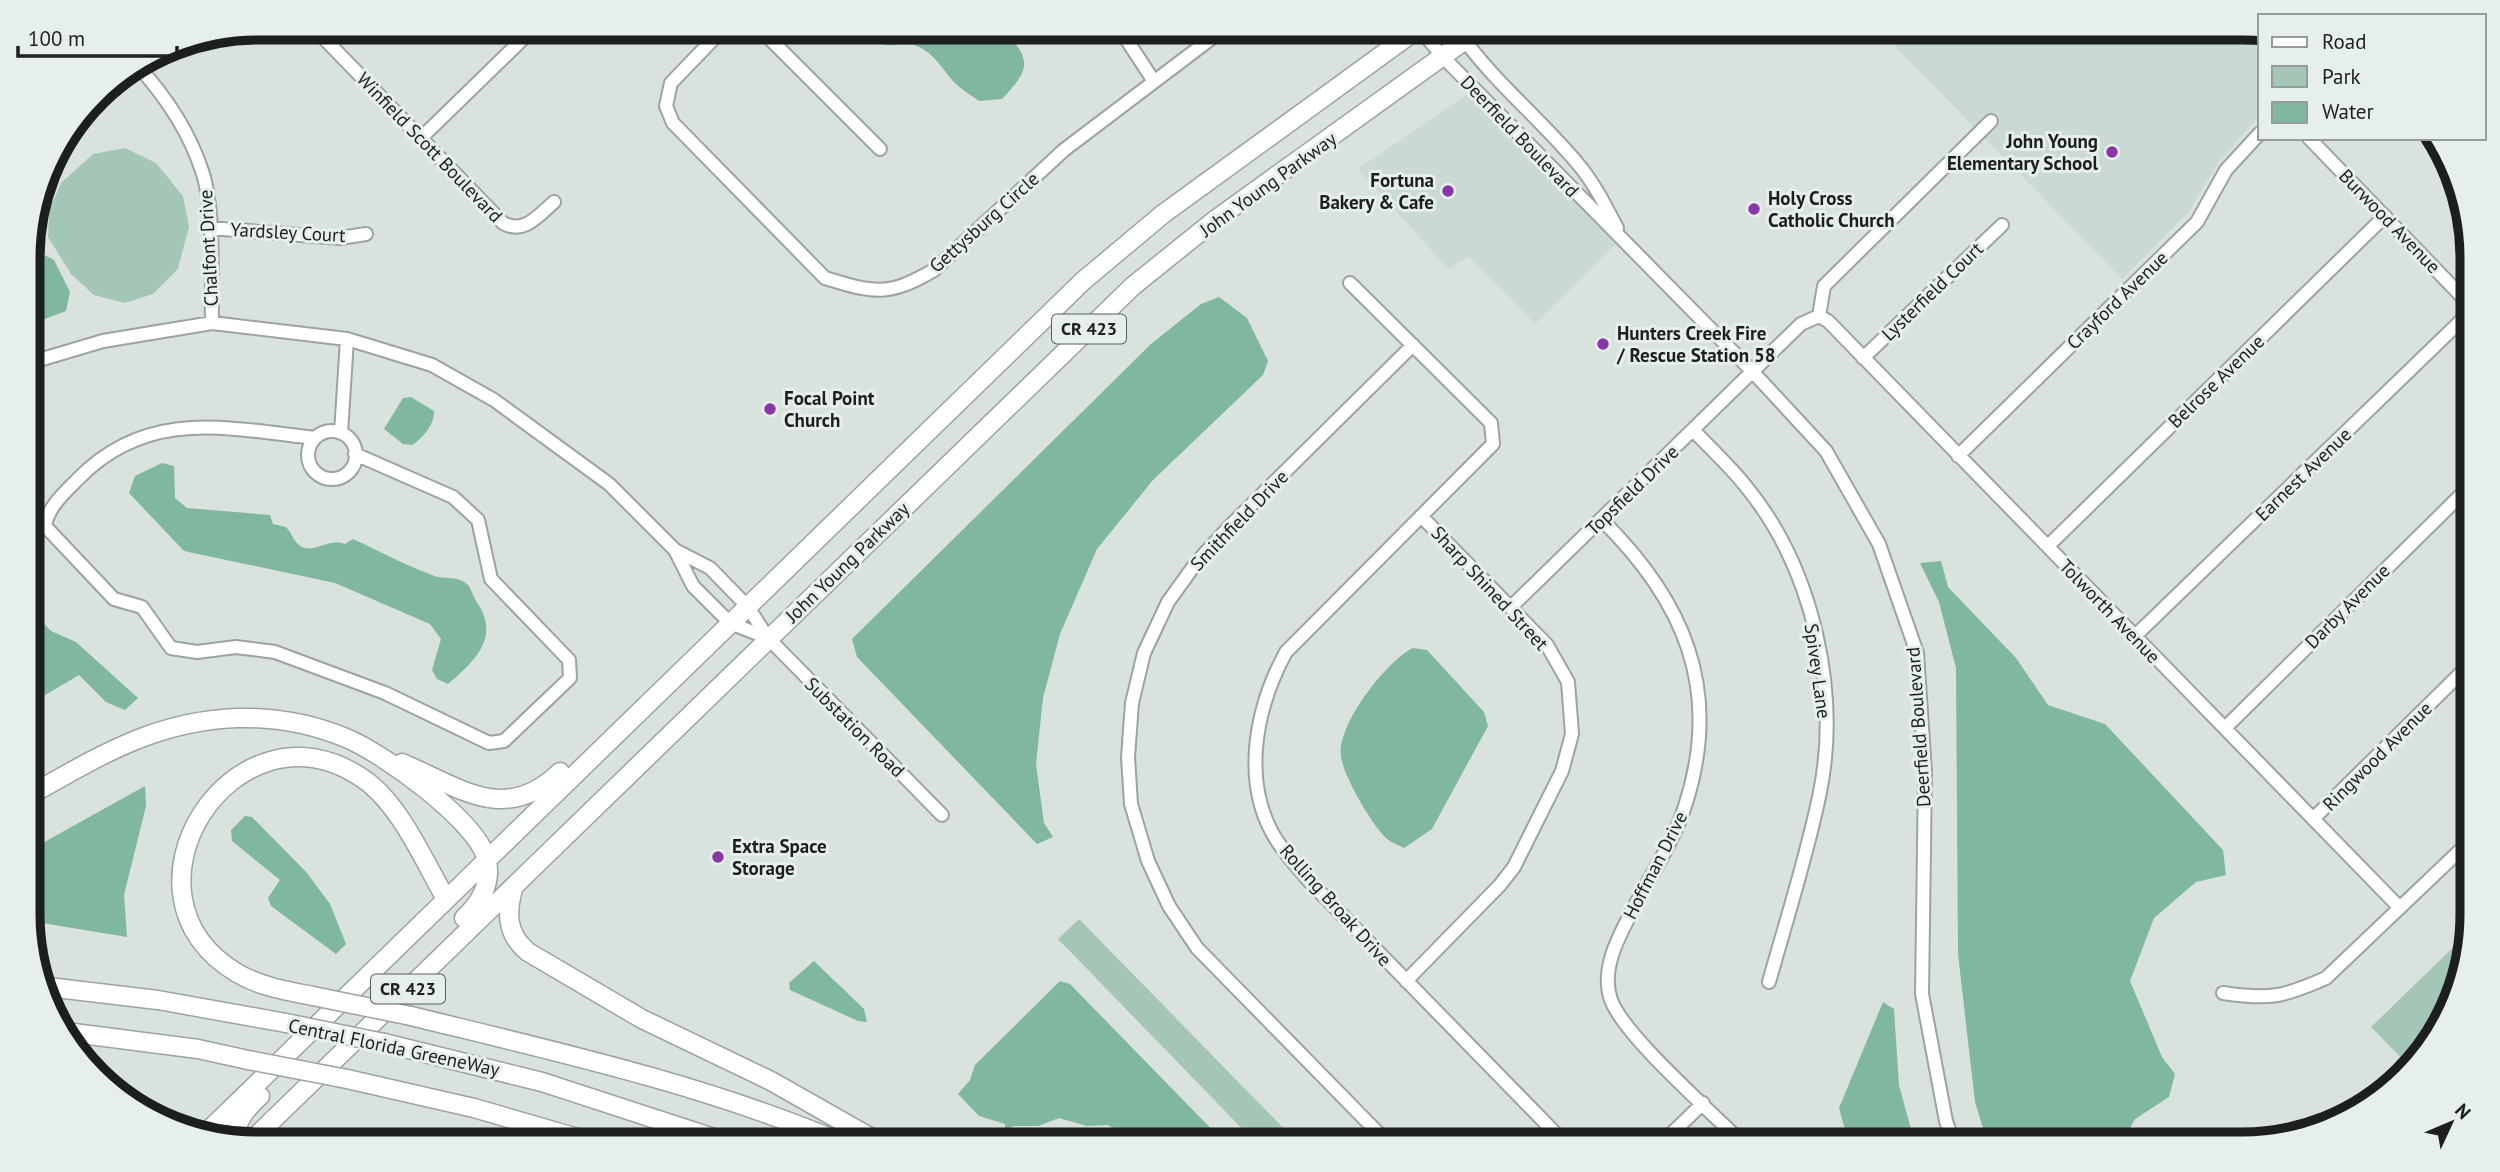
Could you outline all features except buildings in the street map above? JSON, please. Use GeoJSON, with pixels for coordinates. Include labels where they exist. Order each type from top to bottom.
{"type":"FeatureCollection","features":[{"type":"Feature","properties":{"kind":"highway","name":"John Young Parkway"},"geometry":{"type":"LineString","coordinates":[[212,1127],[1083,281],[1163,214],[1402,40]]}},
{"type":"Feature","properties":{"kind":"highway","name":"John Young Parkway"},"geometry":{"type":"LineString","coordinates":[[260,1132],[1133,286],[1215,220],[1443,57],[1456,40]]}},
{"type":"Feature","properties":{"kind":"highway"},"geometry":{"type":"LineString","coordinates":[[40,789],[135,738],[173,726],[216,719],[263,718],[292,722],[345,737],[491,800],[524,798],[545,786],[643,691],[688,664]]}},
{"type":"Feature","properties":{"kind":"highway"},"geometry":{"type":"LineString","coordinates":[[293,1100],[303,1074],[479,904],[486,891],[487,859],[470,833],[426,790],[378,753]]}},
{"type":"Feature","properties":{"kind":"highway"},"geometry":{"type":"LineString","coordinates":[[446,900],[389,803],[377,789],[348,769],[302,759],[281,760],[238,775],[223,786],[197,818],[184,856],[182,882],[193,926],[220,960],[236,973],[274,988],[411,1016],[637,1072],[815,1132]]}},
{"type":"Feature","properties":{"kind":"highway"},"geometry":{"type":"LineString","coordinates":[[514,886],[509,925],[517,943],[528,951],[642,1019],[771,1081],[860,1132]]}},
{"type":"Feature","properties":{"kind":"highway"},"geometry":{"type":"LineString","coordinates":[[236,1130],[250,1105],[378,982],[396,948]]}},
{"type":"Feature","properties":{"kind":"highway","name":"Central Florida GreeneWay"},"geometry":{"type":"LineString","coordinates":[[54,988],[158,1000],[384,1043],[542,1082],[695,1132]]}},
{"type":"Feature","properties":{"kind":"highway"},"geometry":{"type":"LineString","coordinates":[[76,1033],[198,1049],[347,1079],[474,1108],[556,1132]]}},
{"type":"Feature","properties":{"kind":"street","name":"Winfield Scott Boulevard"},"geometry":{"type":"LineString","coordinates":[[326,40],[503,223],[512,228],[529,224],[554,202]]}},
{"type":"Feature","properties":{"kind":"street","name":"Gettysburg Circle"},"geometry":{"type":"LineString","coordinates":[[712,40],[671,83],[666,106],[673,123],[825,278],[856,288],[886,292],[911,284],[934,270],[1055,158],[1208,40]]}},
{"type":"Feature","properties":{"kind":"street"},"geometry":{"type":"LineString","coordinates":[[770,40],[880,149]]}},
{"type":"Feature","properties":{"kind":"street"},"geometry":{"type":"LineString","coordinates":[[1127,40],[1153,80]]}},
{"type":"Feature","properties":{"kind":"street","name":"Deerfield Boulevard"},"geometry":{"type":"LineString","coordinates":[[1429,40],[1752,371],[1826,451],[1879,544],[1917,653],[1925,772],[1922,994],[1950,1131]]}},
{"type":"Feature","properties":{"kind":"street","name":"Deerfield Boulevard"},"geometry":{"type":"LineString","coordinates":[[1465,40],[1578,164],[1599,192],[1624,240]]}},
{"type":"Feature","properties":{"kind":"street"},"geometry":{"type":"LineString","coordinates":[[421,138],[519,42]]}},
{"type":"Feature","properties":{"kind":"street","name":"Chalfont Drive"},"geometry":{"type":"LineString","coordinates":[[144,72],[163,94],[186,133],[203,174],[209,228],[212,323]]}},
{"type":"Feature","properties":{"kind":"street"},"geometry":{"type":"LineString","coordinates":[[1819,316],[1824,286],[1991,121]]}},
{"type":"Feature","properties":{"kind":"street","name":"Crayford Avenue"},"geometry":{"type":"LineString","coordinates":[[1958,456],[2197,222],[2226,170],[2258,135]]}},
{"type":"Feature","properties":{"kind":"street","name":"Burwood Avenue"},"geometry":{"type":"LineString","coordinates":[[2311,140],[2460,295]]}},
{"type":"Feature","properties":{"kind":"street","name":"Belrose Avenue"},"geometry":{"type":"LineString","coordinates":[[2048,546],[2385,216]]}},
{"type":"Feature","properties":{"kind":"street","name":"Lysterfield Court"},"geometry":{"type":"LineString","coordinates":[[1863,358],[2002,225]]}},
{"type":"Feature","properties":{"kind":"street","name":"Yardsley Court"},"geometry":{"type":"LineString","coordinates":[[209,228],[340,238],[366,234]]}},
{"type":"Feature","properties":{"kind":"street"},"geometry":{"type":"LineString","coordinates":[[1350,283],[1413,345]]}},
{"type":"Feature","properties":{"kind":"street","name":"Tolworth Avenue"},"geometry":{"type":"LineString","coordinates":[[1819,316],[1828,321],[2400,908]]}},
{"type":"Feature","properties":{"kind":"street","name":"Topsfield Drive"},"geometry":{"type":"LineString","coordinates":[[1511,607],[1801,324],[1819,316]]}},
{"type":"Feature","properties":{"kind":"street","name":"Earnest Avenue"},"geometry":{"type":"LineString","coordinates":[[2136,636],[2460,322]]}},
{"type":"Feature","properties":{"kind":"street"},"geometry":{"type":"LineString","coordinates":[[41,359],[103,341],[212,323],[347,339],[432,365],[494,400],[608,484],[675,550],[710,568],[747,607],[768,638]]}},
{"type":"Feature","properties":{"kind":"street"},"geometry":{"type":"LineString","coordinates":[[341,433],[347,339]]}},
{"type":"Feature","properties":{"kind":"street","name":"Rolling Broak Drive"},"geometry":{"type":"LineString","coordinates":[[1413,345],[1491,423],[1493,444],[1286,652],[1272,677],[1260,713],[1255,744],[1258,786],[1265,816],[1280,847],[1406,981],[1554,1131]]}},
{"type":"Feature","properties":{"kind":"street","name":"Smithfield Drive"},"geometry":{"type":"LineString","coordinates":[[1377,1131],[1190,937],[1169,906],[1148,861],[1131,804],[1128,757],[1132,703],[1144,653],[1168,602],[1196,563],[1230,526],[1413,345]]}},
{"type":"Feature","properties":{"kind":"street"},"geometry":{"type":"LineString","coordinates":[[315,438],[238,428],[195,428],[152,433],[114,448],[92,465],[47,513],[45,526],[114,599],[142,607],[171,648],[197,652],[236,647],[275,652],[385,693],[489,743],[504,741],[570,678],[569,660],[491,579],[478,520],[453,497],[355,454]]}},
{"type":"Feature","properties":{"kind":"street","name":"Spivey Lane"},"geometry":{"type":"LineString","coordinates":[[1693,431],[1749,490],[1779,537],[1809,611],[1822,668],[1826,712],[1820,795],[1769,982]]}},
{"type":"Feature","properties":{"kind":"street"},"geometry":{"type":"LineString","coordinates":[[327,432],[341,433],[351,442],[355,462],[346,475],[323,478],[311,467],[308,460],[310,444],[315,438],[327,432]]}},
{"type":"Feature","properties":{"kind":"street","name":"Darby Avenue"},"geometry":{"type":"LineString","coordinates":[[2225,728],[2460,496]]}},
{"type":"Feature","properties":{"kind":"street","name":"Sharp Shined Street"},"geometry":{"type":"LineString","coordinates":[[1406,981],[1500,885],[1514,867],[1562,771],[1572,734],[1568,682],[1547,645],[1422,516]]}},
{"type":"Feature","properties":{"kind":"street","name":"Hoffman Drive"},"geometry":{"type":"LineString","coordinates":[[1602,520],[1636,554],[1663,591],[1680,624],[1689,649],[1700,718],[1698,751],[1685,809],[1621,933],[1608,971],[1611,998],[1623,1021],[1731,1131]]}},
{"type":"Feature","properties":{"kind":"street"},"geometry":{"type":"LineString","coordinates":[[675,550],[693,586],[730,623],[768,638]]}},
{"type":"Feature","properties":{"kind":"street","name":"Substation Road"},"geometry":{"type":"LineString","coordinates":[[768,638],[942,815]]}},
{"type":"Feature","properties":{"kind":"street","name":"Ringwood Avenue"},"geometry":{"type":"LineString","coordinates":[[2313,819],[2460,674]]}},
{"type":"Feature","properties":{"kind":"street"},"geometry":{"type":"LineString","coordinates":[[2223,993],[2263,999],[2297,990],[2326,978],[2460,850]]}},
{"type":"Feature","properties":{"kind":"street"},"geometry":{"type":"LineString","coordinates":[[1674,1131],[1703,1103]]}},
{"type":"Feature","properties":{"kind":"shaded area","name":"John Young Elementary School"},"geometry":{"type":"Polygon","coordinates":[[[1889,40],[2258,41],[2258,118],[2219,161],[2188,213],[2122,279],[1889,40]]]}},
{"type":"Feature","properties":{"kind":"shaded area"},"geometry":{"type":"Polygon","coordinates":[[[1469,93],[1616,244],[1535,324],[1469,257],[1448,269],[1358,169],[1469,93]]]}},
{"type":"Feature","properties":{"kind":"green space"},"geometry":{"type":"Polygon","coordinates":[[[125,148],[156,163],[183,196],[189,227],[178,269],[153,294],[125,303],[94,295],[71,274],[48,237],[49,211],[61,183],[93,154],[125,148]]]}},
{"type":"Feature","properties":{"kind":"green space"},"geometry":{"type":"Polygon","coordinates":[[[1079,919],[1287,1131],[1245,1132],[1058,939],[1079,919]]]}},
{"type":"Feature","properties":{"kind":"green space"},"geometry":{"type":"Polygon","coordinates":[[[2457,943],[2452,970],[2431,1023],[2403,1060],[2371,1027],[2457,943]]]}},
{"type":"Feature","properties":{"kind":"water"},"geometry":{"type":"Polygon","coordinates":[[[876,40],[1012,40],[1023,56],[1023,71],[1002,99],[979,101],[957,85],[923,49],[879,43],[876,40]]]}},
{"type":"Feature","properties":{"kind":"water"},"geometry":{"type":"Polygon","coordinates":[[[41,253],[54,260],[70,292],[66,311],[41,321],[41,253]]]}},
{"type":"Feature","properties":{"kind":"water"},"geometry":{"type":"Polygon","coordinates":[[[1219,297],[1247,318],[1268,361],[1263,375],[1153,480],[1097,549],[1060,634],[1043,698],[1036,764],[1044,823],[1053,837],[1037,844],[857,657],[852,639],[1151,344],[1201,304],[1219,297]]]}},
{"type":"Feature","properties":{"kind":"water"},"geometry":{"type":"Polygon","coordinates":[[[411,397],[434,411],[428,430],[412,445],[403,444],[384,429],[403,398],[411,397]]]}},
{"type":"Feature","properties":{"kind":"water"},"geometry":{"type":"Polygon","coordinates":[[[162,463],[174,466],[175,498],[187,508],[270,515],[273,524],[286,527],[301,547],[313,548],[339,542],[345,544],[353,539],[432,575],[464,582],[484,616],[486,628],[485,638],[475,658],[448,684],[437,679],[432,670],[441,639],[430,624],[335,583],[184,551],[129,493],[135,476],[162,463]]]}},
{"type":"Feature","properties":{"kind":"water"},"geometry":{"type":"Polygon","coordinates":[[[1941,561],[1948,587],[2016,658],[2048,705],[2105,724],[2223,850],[2226,875],[2196,882],[2154,918],[2130,981],[2162,1057],[2175,1074],[2169,1097],[2135,1119],[2128,1131],[1984,1131],[1975,1102],[1958,954],[1956,668],[1939,602],[1920,563],[1941,561]]]}},
{"type":"Feature","properties":{"kind":"water"},"geometry":{"type":"Polygon","coordinates":[[[40,620],[51,631],[76,642],[138,698],[125,710],[106,702],[79,675],[40,698],[40,620]]]}},
{"type":"Feature","properties":{"kind":"water"},"geometry":{"type":"Polygon","coordinates":[[[1413,648],[1427,650],[1484,712],[1488,726],[1432,829],[1404,848],[1385,837],[1379,830],[1353,787],[1341,757],[1346,729],[1354,712],[1377,680],[1413,648]]]}},
{"type":"Feature","properties":{"kind":"water"},"geometry":{"type":"Polygon","coordinates":[[[145,786],[146,806],[124,895],[127,937],[41,923],[40,844],[145,786]]]}},
{"type":"Feature","properties":{"kind":"water"},"geometry":{"type":"Polygon","coordinates":[[[245,816],[252,817],[307,873],[330,904],[346,944],[336,954],[271,906],[268,898],[280,880],[232,841],[231,830],[245,816]]]}},
{"type":"Feature","properties":{"kind":"water"},"geometry":{"type":"Polygon","coordinates":[[[814,961],[864,1009],[867,1022],[858,1021],[790,990],[789,983],[814,961]]]}},
{"type":"Feature","properties":{"kind":"water"},"geometry":{"type":"Polygon","coordinates":[[[1060,981],[1070,984],[1214,1132],[1119,1132],[1108,1125],[1087,1126],[1059,1118],[1038,1126],[1013,1126],[1005,1131],[1005,1124],[979,1116],[958,1094],[970,1080],[975,1065],[1060,981]]]}},
{"type":"Feature","properties":{"kind":"water"},"geometry":{"type":"Polygon","coordinates":[[[1883,1002],[1894,1009],[1899,1085],[1912,1131],[1845,1131],[1839,1108],[1883,1002]]]}},
{"type":"Feature","properties":{"kind":"place","name":"John Young Elementary School"},"geometry":{"type":"Point","coordinates":[2112,152]}},
{"type":"Feature","properties":{"kind":"place","name":"Fortuna Bakery & Cafe"},"geometry":{"type":"Point","coordinates":[1448,191]}},
{"type":"Feature","properties":{"kind":"place","name":"Holy Cross Catholic Church"},"geometry":{"type":"Point","coordinates":[1754,209]}},
{"type":"Feature","properties":{"kind":"place","name":"Hunters Creek Fire / Rescue Station 58"},"geometry":{"type":"Point","coordinates":[1603,344]}},
{"type":"Feature","properties":{"kind":"place","name":"Focal Point Church"},"geometry":{"type":"Point","coordinates":[770,409]}},
{"type":"Feature","properties":{"kind":"place","name":"Extra Space Storage"},"geometry":{"type":"Point","coordinates":[718,857]}}]}
